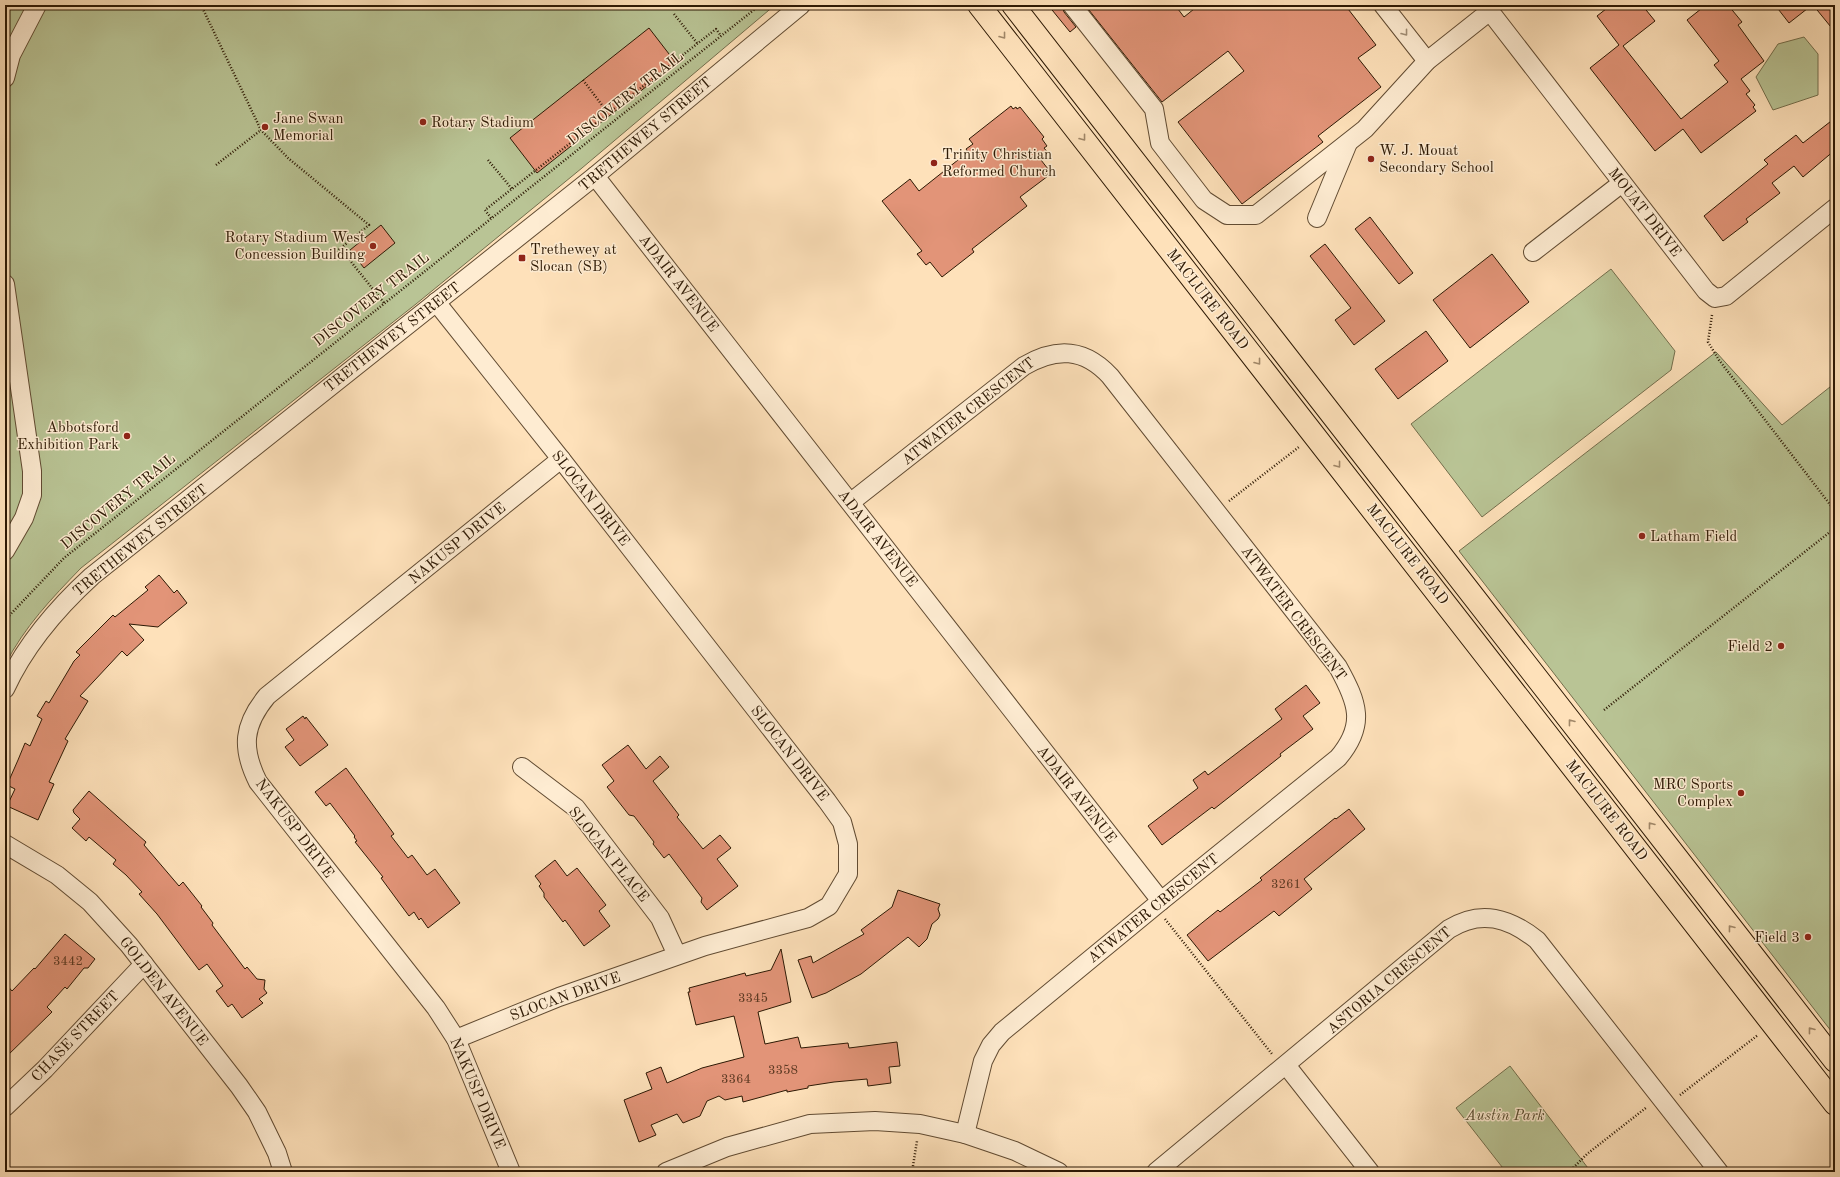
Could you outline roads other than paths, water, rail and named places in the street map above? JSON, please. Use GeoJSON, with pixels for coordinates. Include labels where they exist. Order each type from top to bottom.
{"type":"FeatureCollection","features":[{"type":"Feature","properties":{"kind":"main road","name":"MACLURE ROAD"},"geometry":{"type":"LineString","coordinates":[[979,5],[1835,1104]]}},
{"type":"Feature","properties":{"kind":"main road","name":"MACLURE ROAD"},"geometry":{"type":"LineString","coordinates":[[1013,5],[1835,1061]]}},
{"type":"Feature","properties":{"kind":"street"},"geometry":{"type":"LineString","coordinates":[[5,78],[10,55],[37,5]]}},
{"type":"Feature","properties":{"kind":"street","name":"TRETHEWEY STREET"},"geometry":{"type":"LineString","coordinates":[[5,689],[20,662],[50,619],[73,593],[92,576],[595,176],[801,5]]}},
{"type":"Feature","properties":{"kind":"street"},"geometry":{"type":"LineString","coordinates":[[1072,5],[1154,109],[1160,143],[1204,200],[1227,215],[1256,214],[1365,129],[1427,61],[1488,8]]}},
{"type":"Feature","properties":{"kind":"street"},"geometry":{"type":"LineString","coordinates":[[1383,5],[1427,61]]}},
{"type":"Feature","properties":{"kind":"street","name":"MOUAT DRIVE"},"geometry":{"type":"LineString","coordinates":[[1488,8],[1706,291],[1715,298],[1726,296],[1835,208]]}},
{"type":"Feature","properties":{"kind":"street"},"geometry":{"type":"LineString","coordinates":[[1317,218],[1348,142]]}},
{"type":"Feature","properties":{"kind":"street","name":"ADAIR AVENUE"},"geometry":{"type":"LineString","coordinates":[[595,176],[851,502],[1158,903]]}},
{"type":"Feature","properties":{"kind":"street"},"geometry":{"type":"LineString","coordinates":[[1534,252],[1622,183]]}},
{"type":"Feature","properties":{"kind":"street"},"geometry":{"type":"LineString","coordinates":[[5,284],[32,471],[32,495],[24,518],[5,551]]}},
{"type":"Feature","properties":{"kind":"street","name":"SLOCAN DRIVE"},"geometry":{"type":"LineString","coordinates":[[436,302],[561,459],[827,801],[842,822],[848,844],[848,874],[829,906],[808,918],[705,946],[558,997],[456,1039]]}},
{"type":"Feature","properties":{"kind":"street","name":"ATWATER CRESCENT"},"geometry":{"type":"LineString","coordinates":[[851,502],[1024,366],[1038,357],[1058,353],[1073,354],[1087,358],[1101,366],[1338,667],[1353,697],[1356,723],[1348,746],[1338,758],[1158,903],[1002,1032],[990,1046],[983,1061],[965,1134]]}},
{"type":"Feature","properties":{"kind":"street","name":"NAKUSP DRIVE"},"geometry":{"type":"LineString","coordinates":[[512,1172],[456,1039],[436,1008],[258,782],[249,764],[246,743],[249,724],[256,709],[267,696],[561,459]]}},
{"type":"Feature","properties":{"kind":"street","name":"SLOCAN PLACE"},"geometry":{"type":"LineString","coordinates":[[522,767],[576,808],[660,918],[678,956]]}},
{"type":"Feature","properties":{"kind":"street","name":"GOLDEN AVENUE"},"geometry":{"type":"LineString","coordinates":[[5,844],[57,875],[90,902],[144,964],[244,1092],[257,1112],[277,1154],[283,1172]]}},
{"type":"Feature","properties":{"kind":"street","name":"ASTORIA CRESCENT"},"geometry":{"type":"LineString","coordinates":[[1156,1172],[1285,1067],[1449,929],[1460,922],[1473,918],[1491,918],[1503,920],[1521,928],[1537,940],[1719,1172]]}},
{"type":"Feature","properties":{"kind":"street","name":"CHASE STREET"},"geometry":{"type":"LineString","coordinates":[[5,1107],[45,1070],[144,964]]}},
{"type":"Feature","properties":{"kind":"street"},"geometry":{"type":"LineString","coordinates":[[1285,1067],[1370,1172]]}},
{"type":"Feature","properties":{"kind":"street"},"geometry":{"type":"LineString","coordinates":[[666,1172],[727,1147],[810,1124],[875,1121],[920,1124],[965,1134],[1015,1151],[1059,1172]]}},
{"type":"Feature","properties":{"kind":"place","name":"Rotary Stadium"},"geometry":{"type":"Point","coordinates":[423,122]}},
{"type":"Feature","properties":{"kind":"place","name":"Jane Swan Memorial"},"geometry":{"type":"Point","coordinates":[265,127]}},
{"type":"Feature","properties":{"kind":"place","name":"W. J. Mouat Secondary School"},"geometry":{"type":"Point","coordinates":[1371,159]}},
{"type":"Feature","properties":{"kind":"place","name":"Trinity Christian Reformed Church"},"geometry":{"type":"Point","coordinates":[934,163]}},
{"type":"Feature","properties":{"kind":"place","name":"Rotary Stadium West Concession Building"},"geometry":{"type":"Point","coordinates":[373,246]}},
{"type":"Feature","properties":{"kind":"place","name":"Trethewey at Slocan (SB)"},"geometry":{"type":"Point","coordinates":[522,258]}},
{"type":"Feature","properties":{"kind":"place","name":"Abbotsford Exhibition Park"},"geometry":{"type":"Point","coordinates":[127,436]}},
{"type":"Feature","properties":{"kind":"place","name":"Latham Field"},"geometry":{"type":"Point","coordinates":[1642,536]}},
{"type":"Feature","properties":{"kind":"place","name":"Field 2"},"geometry":{"type":"Point","coordinates":[1781,646]}},
{"type":"Feature","properties":{"kind":"place","name":"MRC Sports Complex"},"geometry":{"type":"Point","coordinates":[1741,793]}},
{"type":"Feature","properties":{"kind":"place","name":"Field 3"},"geometry":{"type":"Point","coordinates":[1808,937]}},
{"type":"Feature","properties":{"kind":"park label","name":"Austin Park"},"geometry":{"type":"Point","coordinates":[1505,1115]}}]}
